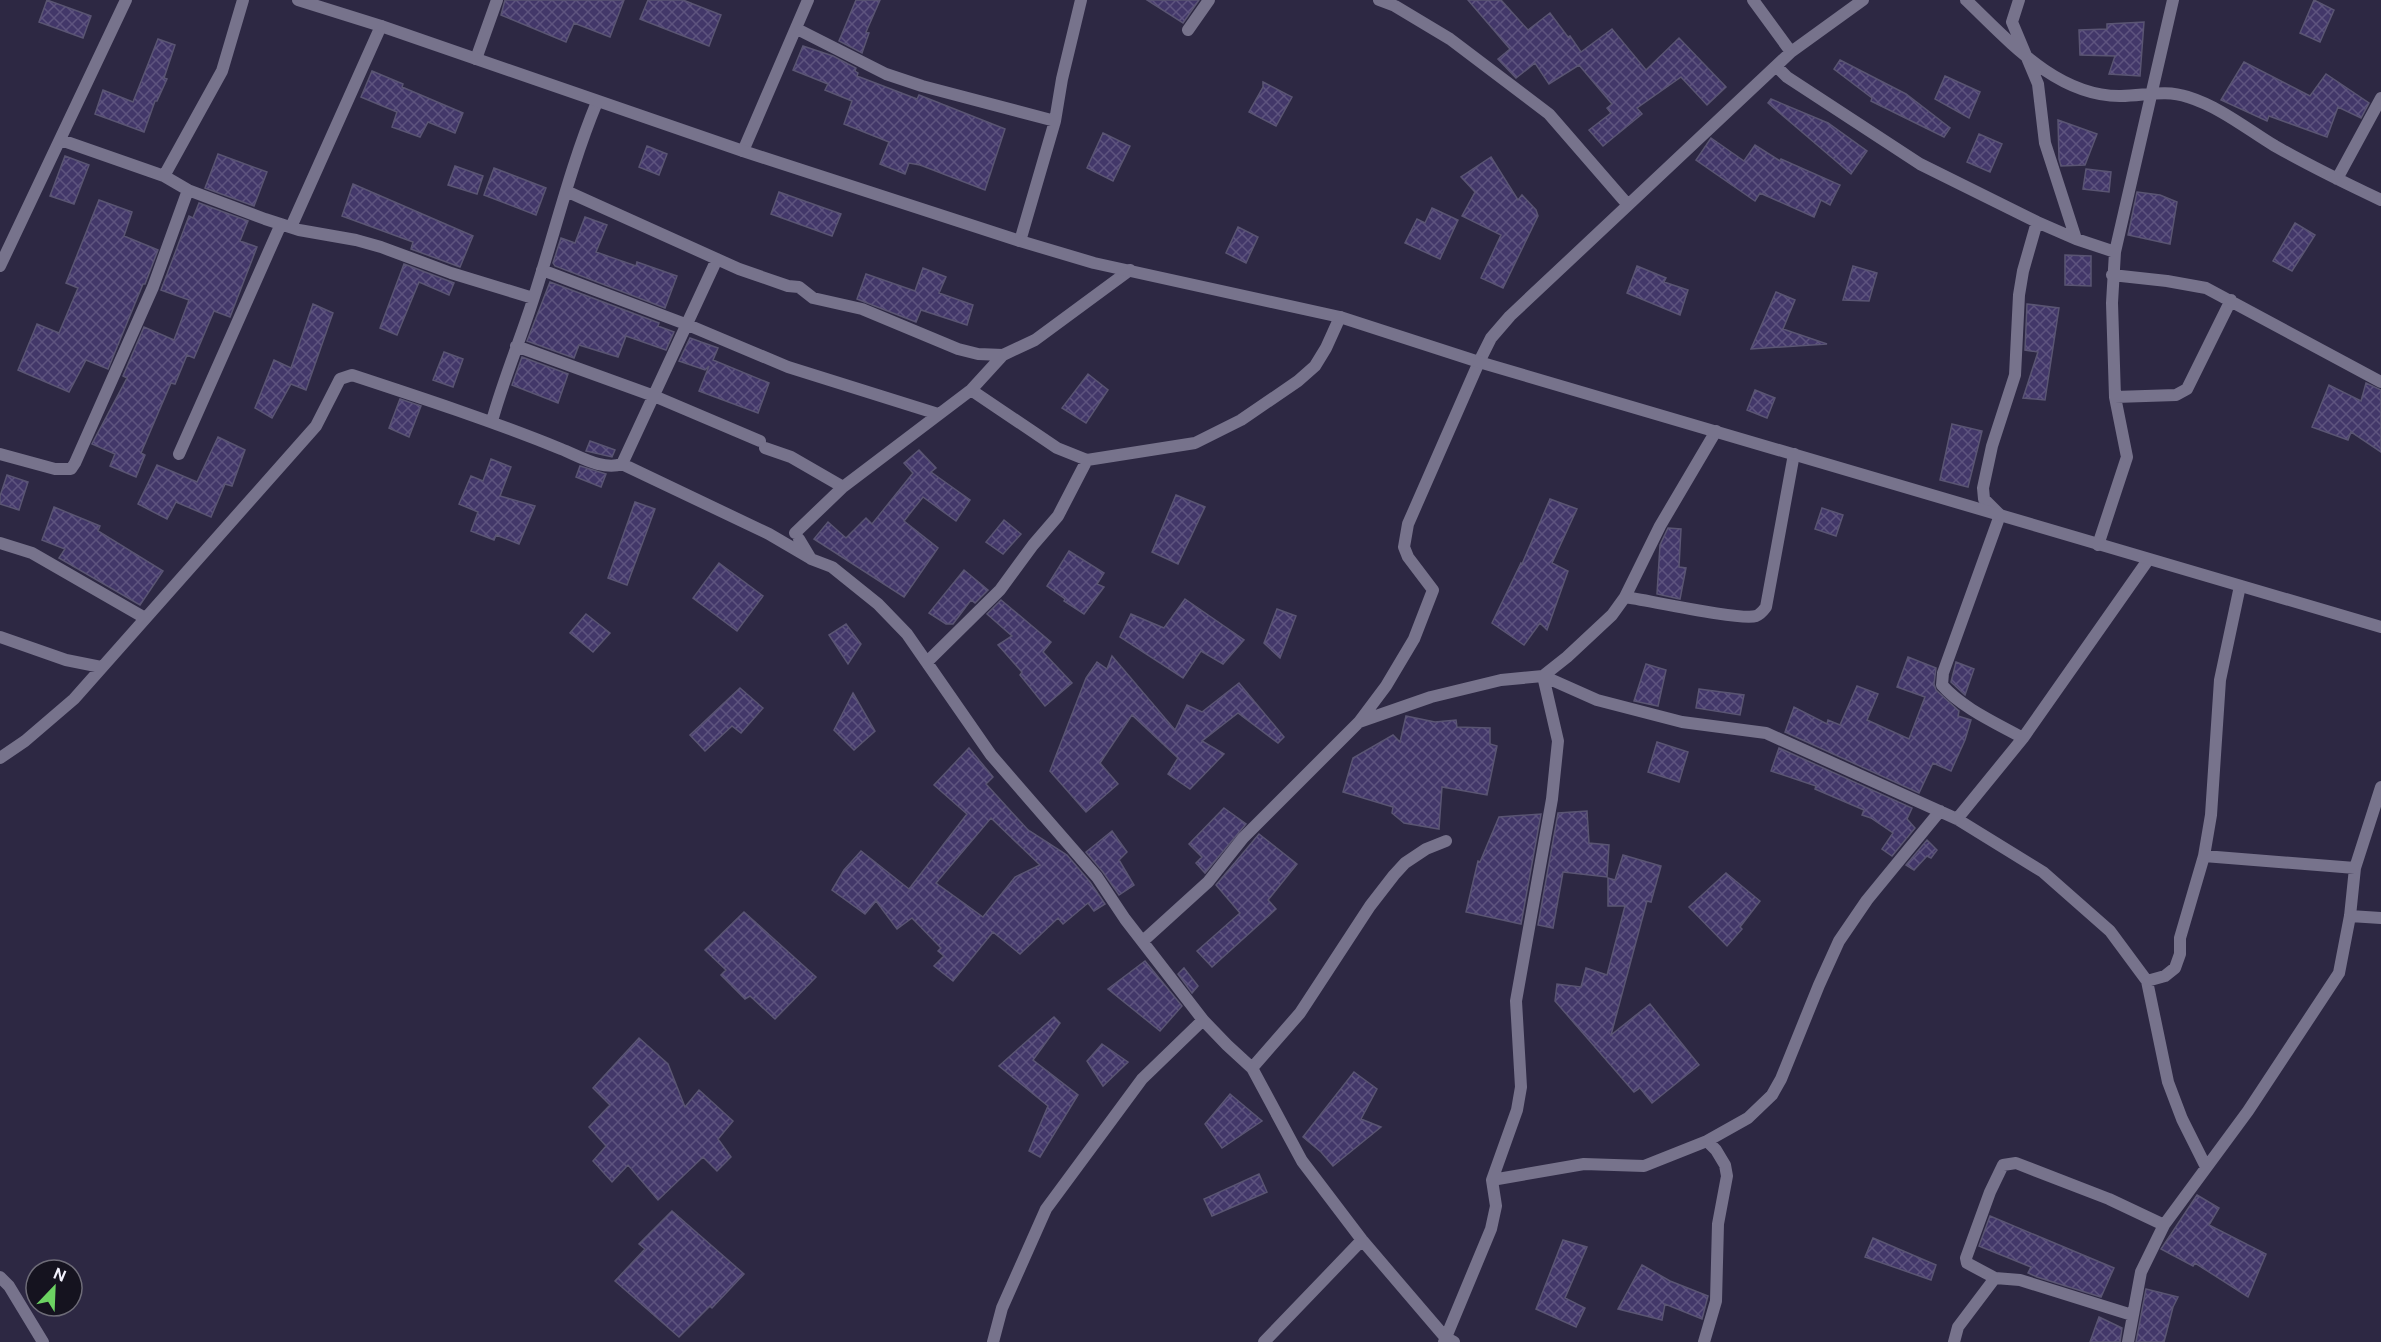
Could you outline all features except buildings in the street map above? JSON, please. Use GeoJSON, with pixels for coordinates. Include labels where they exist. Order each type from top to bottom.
{"type":"FeatureCollection","features":[{"type":"Feature","properties":{"kind":"street"},"geometry":{"type":"LineString","coordinates":[[0,266],[126,0]]}},
{"type":"Feature","properties":{"kind":"street"},"geometry":{"type":"LineString","coordinates":[[164,176],[222,71],[243,0]]}},
{"type":"Feature","properties":{"kind":"street"},"geometry":{"type":"LineString","coordinates":[[298,0],[381,26],[742,152],[1020,241],[1094,263],[1340,317],[1479,362],[2381,627]]}},
{"type":"Feature","properties":{"kind":"street"},"geometry":{"type":"LineString","coordinates":[[476,59],[497,0]]}},
{"type":"Feature","properties":{"kind":"street"},"geometry":{"type":"LineString","coordinates":[[742,152],[808,0]]}},
{"type":"Feature","properties":{"kind":"street"},"geometry":{"type":"LineString","coordinates":[[1020,241],[1055,121],[1071,34],[1081,0]]}},
{"type":"Feature","properties":{"kind":"street"},"geometry":{"type":"LineString","coordinates":[[1188,30],[1209,0]]}},
{"type":"Feature","properties":{"kind":"street"},"geometry":{"type":"LineString","coordinates":[[1379,0],[1412,15],[1450,39],[1549,114],[1628,205]]}},
{"type":"Feature","properties":{"kind":"street"},"geometry":{"type":"LineString","coordinates":[[1753,0],[1791,52]]}},
{"type":"Feature","properties":{"kind":"street"},"geometry":{"type":"LineString","coordinates":[[1143,941],[1208,882],[1243,838],[1359,722],[1386,686],[1414,639],[1434,590],[1408,557],[1404,547],[1407,524],[1491,338],[1510,316],[1791,52],[1863,0]]}},
{"type":"Feature","properties":{"kind":"street"},"geometry":{"type":"LineString","coordinates":[[1966,0],[2029,59],[2066,83],[2089,91],[2120,96],[2151,92],[2168,92],[2188,96],[2225,114],[2275,146],[2381,200]]}},
{"type":"Feature","properties":{"kind":"street"},"geometry":{"type":"LineString","coordinates":[[2019,0],[2012,22],[2038,84],[2045,143],[2076,239]]}},
{"type":"Feature","properties":{"kind":"street"},"geometry":{"type":"LineString","coordinates":[[2098,544],[2127,458],[2115,397],[2112,275],[2115,252],[2173,0]]}},
{"type":"Feature","properties":{"kind":"street"},"geometry":{"type":"LineString","coordinates":[[179,454],[381,26]]}},
{"type":"Feature","properties":{"kind":"street"},"geometry":{"type":"LineString","coordinates":[[797,29],[886,74],[922,86],[1055,121]]}},
{"type":"Feature","properties":{"kind":"street"},"geometry":{"type":"LineString","coordinates":[[1776,66],[1787,77],[1920,164],[2037,222],[2076,239],[2115,252]]}},
{"type":"Feature","properties":{"kind":"street"},"geometry":{"type":"LineString","coordinates":[[2337,178],[2381,98]]}},
{"type":"Feature","properties":{"kind":"street"},"geometry":{"type":"LineString","coordinates":[[492,421],[584,133],[597,102]]}},
{"type":"Feature","properties":{"kind":"street"},"geometry":{"type":"LineString","coordinates":[[61,140],[164,176],[188,190],[286,225],[381,247],[451,273],[533,298]]}},
{"type":"Feature","properties":{"kind":"street"},"geometry":{"type":"LineString","coordinates":[[0,454],[55,469],[71,469],[79,458],[153,287],[188,190]]}},
{"type":"Feature","properties":{"kind":"street"},"geometry":{"type":"LineString","coordinates":[[566,191],[739,269],[788,286],[799,287],[813,298],[862,309],[958,349],[978,354],[1003,355]]}},
{"type":"Feature","properties":{"kind":"street"},"geometry":{"type":"LineString","coordinates":[[2000,515],[1984,499],[1983,488],[1992,446],[2015,375],[2019,295],[2023,271],[2037,222]]}},
{"type":"Feature","properties":{"kind":"street"},"geometry":{"type":"LineString","coordinates":[[622,464],[717,259]]}},
{"type":"Feature","properties":{"kind":"street"},"geometry":{"type":"LineString","coordinates":[[542,270],[688,325],[788,367],[939,414]]}},
{"type":"Feature","properties":{"kind":"street"},"geometry":{"type":"LineString","coordinates":[[811,560],[797,536],[843,487],[971,390],[1003,355],[1035,340],[1130,270]]}},
{"type":"Feature","properties":{"kind":"street"},"geometry":{"type":"LineString","coordinates":[[2112,275],[2206,288],[2381,382]]}},
{"type":"Feature","properties":{"kind":"street"},"geometry":{"type":"LineString","coordinates":[[2115,397],[2176,395],[2187,389],[2231,300]]}},
{"type":"Feature","properties":{"kind":"street"},"geometry":{"type":"LineString","coordinates":[[971,390],[1058,448],[1087,460],[1196,443],[1241,420],[1298,381],[1315,366],[1340,317]]}},
{"type":"Feature","properties":{"kind":"street"},"geometry":{"type":"LineString","coordinates":[[516,346],[654,396],[791,457],[843,487]]}},
{"type":"Feature","properties":{"kind":"street"},"geometry":{"type":"LineString","coordinates":[[0,758],[25,741],[74,699],[316,426],[340,379],[346,376],[352,375],[492,421],[594,462],[613,467],[622,464],[769,534],[811,560],[832,567],[878,603],[907,634],[991,755],[1097,877],[1125,919],[1203,1020],[1252,1068],[1302,1161],[1362,1240],[1448,1340],[1491,1229],[1496,1206],[1492,1180],[1517,1110],[1521,1087],[1516,1001],[1552,799],[1558,741],[1543,676]]}},
{"type":"Feature","properties":{"kind":"street"},"geometry":{"type":"LineString","coordinates":[[1543,676],[1612,615],[1625,597],[1660,526],[1716,431]]}},
{"type":"Feature","properties":{"kind":"street"},"geometry":{"type":"LineString","coordinates":[[1625,597],[1725,614],[1754,617],[1762,613],[1766,607],[1794,454]]}},
{"type":"Feature","properties":{"kind":"street"},"geometry":{"type":"LineString","coordinates":[[927,663],[1000,590],[1033,544],[1058,516],[1087,460]]}},
{"type":"Feature","properties":{"kind":"street"},"geometry":{"type":"LineString","coordinates":[[2000,515],[1943,673],[1942,684],[1948,692],[2023,738]]}},
{"type":"Feature","properties":{"kind":"street"},"geometry":{"type":"LineString","coordinates":[[0,543],[32,553],[145,618]]}},
{"type":"Feature","properties":{"kind":"street"},"geometry":{"type":"LineString","coordinates":[[1957,819],[2023,738],[2148,560]]}},
{"type":"Feature","properties":{"kind":"street"},"geometry":{"type":"LineString","coordinates":[[2147,981],[2164,976],[2175,968],[2180,954],[2180,938],[2204,856],[2211,815],[2220,680],[2241,586]]}},
{"type":"Feature","properties":{"kind":"street"},"geometry":{"type":"LineString","coordinates":[[0,637],[66,660],[101,668]]}},
{"type":"Feature","properties":{"kind":"street"},"geometry":{"type":"LineString","coordinates":[[1359,722],[1431,697],[1501,680],[1543,676],[1597,700],[1682,722],[1766,733],[1957,819],[2043,872],[2110,931],[2147,981],[2168,1082],[2181,1119],[2206,1167]]}},
{"type":"Feature","properties":{"kind":"street"},"geometry":{"type":"LineString","coordinates":[[2128,1342],[2141,1272],[2164,1225],[2248,1111],[2335,980],[2341,965],[2350,916],[2355,868],[2381,787]]}},
{"type":"Feature","properties":{"kind":"street"},"geometry":{"type":"LineString","coordinates":[[1492,1180],[1584,1164],[1644,1166],[1707,1141],[1748,1118],[1772,1095],[1781,1079],[1839,941],[1867,900],[1940,811]]}},
{"type":"Feature","properties":{"kind":"street"},"geometry":{"type":"LineString","coordinates":[[1252,1068],[1300,1013],[1370,906],[1394,875],[1405,863],[1426,849],[1446,841]]}},
{"type":"Feature","properties":{"kind":"street"},"geometry":{"type":"LineString","coordinates":[[2204,856],[2355,868]]}},
{"type":"Feature","properties":{"kind":"street"},"geometry":{"type":"LineString","coordinates":[[2350,916],[2381,918]]}},
{"type":"Feature","properties":{"kind":"street"},"geometry":{"type":"LineString","coordinates":[[993,1342],[1002,1308],[1046,1209],[1142,1079],[1203,1020]]}},
{"type":"Feature","properties":{"kind":"street"},"geometry":{"type":"LineString","coordinates":[[1704,1342],[1716,1301],[1718,1224],[1727,1176],[1725,1165],[1707,1141]]}},
{"type":"Feature","properties":{"kind":"street"},"geometry":{"type":"LineString","coordinates":[[2132,1315],[2020,1280],[1995,1278],[1967,1263],[1966,1258],[1989,1192],[2003,1165],[2016,1163],[2109,1199],[2164,1225]]}},
{"type":"Feature","properties":{"kind":"street"},"geometry":{"type":"LineString","coordinates":[[1264,1342],[1362,1240]]}},
{"type":"Feature","properties":{"kind":"street"},"geometry":{"type":"LineString","coordinates":[[0,1277],[9,1286],[42,1342]]}},
{"type":"Feature","properties":{"kind":"street"},"geometry":{"type":"LineString","coordinates":[[1954,1342],[1958,1327],[1995,1278]]}}]}
